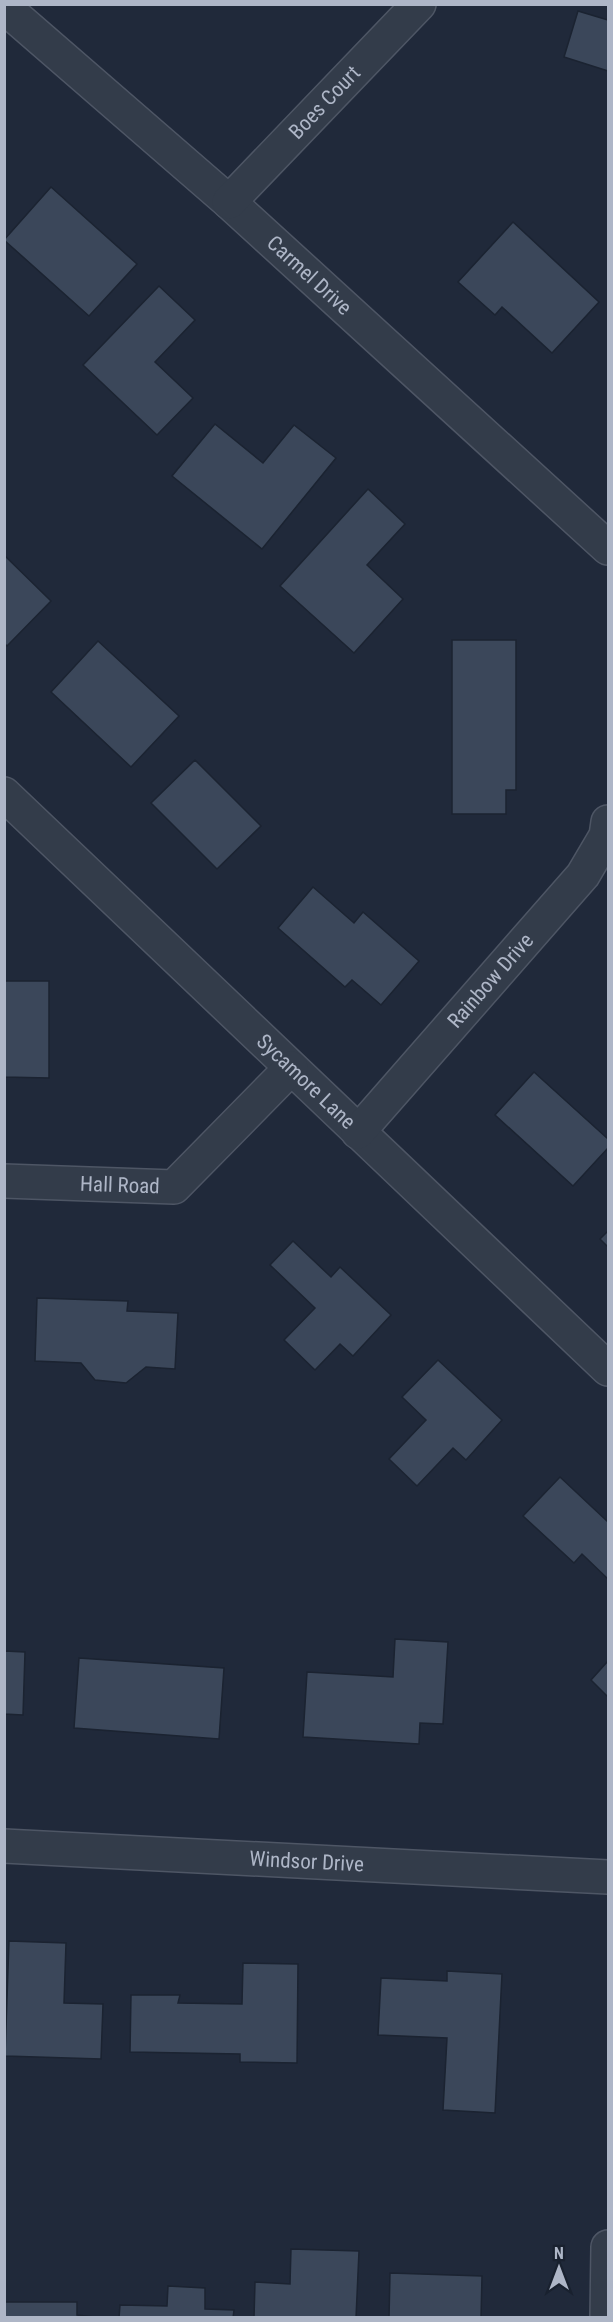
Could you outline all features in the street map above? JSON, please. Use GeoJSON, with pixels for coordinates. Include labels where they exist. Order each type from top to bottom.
{"type":"FeatureCollection","features":[{"type":"Feature","properties":{"kind":"street","name":"Boes Court"},"geometry":{"type":"LineString","coordinates":[[229,202],[419,4]]}},
{"type":"Feature","properties":{"kind":"street","name":"Carmel Drive"},"geometry":{"type":"LineString","coordinates":[[4,10],[19,19],[229,202],[609,548]]}},
{"type":"Feature","properties":{"kind":"street","name":"Sycamore Lane"},"geometry":{"type":"LineString","coordinates":[[4,794],[609,1369]]}},
{"type":"Feature","properties":{"kind":"street","name":"Rainbow Drive"},"geometry":{"type":"LineString","coordinates":[[358,1132],[584,874],[606,836],[609,822]]}},
{"type":"Feature","properties":{"kind":"street","name":"Hall Road"},"geometry":{"type":"LineString","coordinates":[[4,1181],[174,1187],[291,1068]]}},
{"type":"Feature","properties":{"kind":"street","name":"Windsor Drive"},"geometry":{"type":"LineString","coordinates":[[4,1846],[609,1877]]}},
{"type":"Feature","properties":{"kind":"street"},"geometry":{"type":"LineString","coordinates":[[607,2318],[609,2247]]}},
{"type":"Feature","properties":{"kind":"building"},"geometry":{"type":"Polygon","coordinates":[[[578,11],[608,20],[608,71],[564,57],[578,11]]]}},
{"type":"Feature","properties":{"kind":"building"},"geometry":{"type":"Polygon","coordinates":[[[51,187],[137,264],[89,316],[4,240],[51,187]]]}},
{"type":"Feature","properties":{"kind":"building"},"geometry":{"type":"Polygon","coordinates":[[[513,222],[599,302],[552,353],[502,307],[495,315],[458,282],[513,222]]]}},
{"type":"Feature","properties":{"kind":"building"},"geometry":{"type":"Polygon","coordinates":[[[159,286],[195,320],[155,362],[193,398],[157,435],[83,365],[159,286]]]}},
{"type":"Feature","properties":{"kind":"building"},"geometry":{"type":"Polygon","coordinates":[[[215,424],[263,463],[294,425],[336,458],[262,549],[172,476],[215,424]]]}},
{"type":"Feature","properties":{"kind":"building"},"geometry":{"type":"Polygon","coordinates":[[[368,489],[405,524],[367,565],[403,599],[354,653],[280,586],[368,489]]]}},
{"type":"Feature","properties":{"kind":"building"},"geometry":{"type":"Polygon","coordinates":[[[4,555],[51,601],[7,646],[4,643],[4,555]]]}},
{"type":"Feature","properties":{"kind":"building"},"geometry":{"type":"Polygon","coordinates":[[[452,640],[516,640],[516,790],[506,790],[506,814],[452,814],[452,640]]]}},
{"type":"Feature","properties":{"kind":"building"},"geometry":{"type":"Polygon","coordinates":[[[98,641],[179,716],[131,767],[51,692],[98,641]]]}},
{"type":"Feature","properties":{"kind":"building"},"geometry":{"type":"Polygon","coordinates":[[[195,760],[261,826],[217,869],[151,803],[195,760]]]}},
{"type":"Feature","properties":{"kind":"building"},"geometry":{"type":"Polygon","coordinates":[[[313,887],[354,923],[363,912],[419,961],[381,1005],[352,980],[345,987],[278,928],[313,887]]]}},
{"type":"Feature","properties":{"kind":"building"},"geometry":{"type":"Polygon","coordinates":[[[4,981],[49,981],[49,1078],[4,1077],[4,981]]]}},
{"type":"Feature","properties":{"kind":"building"},"geometry":{"type":"Polygon","coordinates":[[[534,1072],[608,1139],[608,1148],[573,1186],[495,1115],[534,1072]]]}},
{"type":"Feature","properties":{"kind":"building"},"geometry":{"type":"Polygon","coordinates":[[[608,1231],[608,1247],[600,1239],[608,1231]]]}},
{"type":"Feature","properties":{"kind":"building"},"geometry":{"type":"Polygon","coordinates":[[[293,1241],[331,1277],[340,1267],[391,1315],[353,1356],[340,1344],[315,1370],[284,1340],[315,1308],[270,1265],[293,1241]]]}},
{"type":"Feature","properties":{"kind":"building"},"geometry":{"type":"Polygon","coordinates":[[[37,1298],[128,1301],[127,1311],[178,1313],[175,1369],[146,1367],[126,1383],[95,1380],[81,1363],[35,1361],[37,1298]]]}},
{"type":"Feature","properties":{"kind":"building"},"geometry":{"type":"Polygon","coordinates":[[[438,1360],[502,1420],[466,1460],[453,1448],[417,1486],[389,1459],[426,1420],[402,1397],[438,1360]]]}},
{"type":"Feature","properties":{"kind":"building"},"geometry":{"type":"Polygon","coordinates":[[[560,1477],[608,1522],[608,1579],[582,1554],[574,1563],[523,1516],[560,1477]]]}},
{"type":"Feature","properties":{"kind":"building"},"geometry":{"type":"Polygon","coordinates":[[[395,1639],[448,1642],[443,1724],[420,1723],[419,1744],[303,1737],[307,1672],[393,1677],[395,1639]]]}},
{"type":"Feature","properties":{"kind":"building"},"geometry":{"type":"Polygon","coordinates":[[[4,1651],[25,1652],[23,1715],[4,1714],[4,1651]]]}},
{"type":"Feature","properties":{"kind":"building"},"geometry":{"type":"Polygon","coordinates":[[[79,1658],[224,1668],[219,1739],[74,1728],[79,1658]]]}},
{"type":"Feature","properties":{"kind":"building"},"geometry":{"type":"Polygon","coordinates":[[[608,1661],[608,1697],[591,1680],[608,1661]]]}},
{"type":"Feature","properties":{"kind":"building"},"geometry":{"type":"Polygon","coordinates":[[[9,1941],[66,1943],[64,2003],[103,2004],[101,2059],[5,2056],[9,1941]]]}},
{"type":"Feature","properties":{"kind":"building"},"geometry":{"type":"Polygon","coordinates":[[[243,1963],[298,1964],[297,2063],[240,2062],[240,2054],[130,2052],[131,1995],[180,1995],[178,2003],[242,2004],[243,1963]]]}},
{"type":"Feature","properties":{"kind":"building"},"geometry":{"type":"Polygon","coordinates":[[[447,1971],[502,1974],[495,2113],[443,2110],[447,2038],[378,2035],[381,1978],[447,1981],[447,1971]]]}},
{"type":"Feature","properties":{"kind":"building"},"geometry":{"type":"Polygon","coordinates":[[[291,2249],[359,2251],[356,2318],[254,2318],[255,2282],[290,2284],[291,2249]]]}},
{"type":"Feature","properties":{"kind":"building"},"geometry":{"type":"Polygon","coordinates":[[[390,2273],[482,2276],[481,2318],[389,2318],[390,2273]]]}},
{"type":"Feature","properties":{"kind":"building"},"geometry":{"type":"Polygon","coordinates":[[[168,2286],[205,2288],[205,2309],[234,2310],[233,2318],[119,2318],[120,2305],[167,2306],[168,2286]]]}},
{"type":"Feature","properties":{"kind":"building"},"geometry":{"type":"Polygon","coordinates":[[[4,2302],[77,2302],[77,2315],[103,2318],[4,2318],[4,2302]]]}}]}
